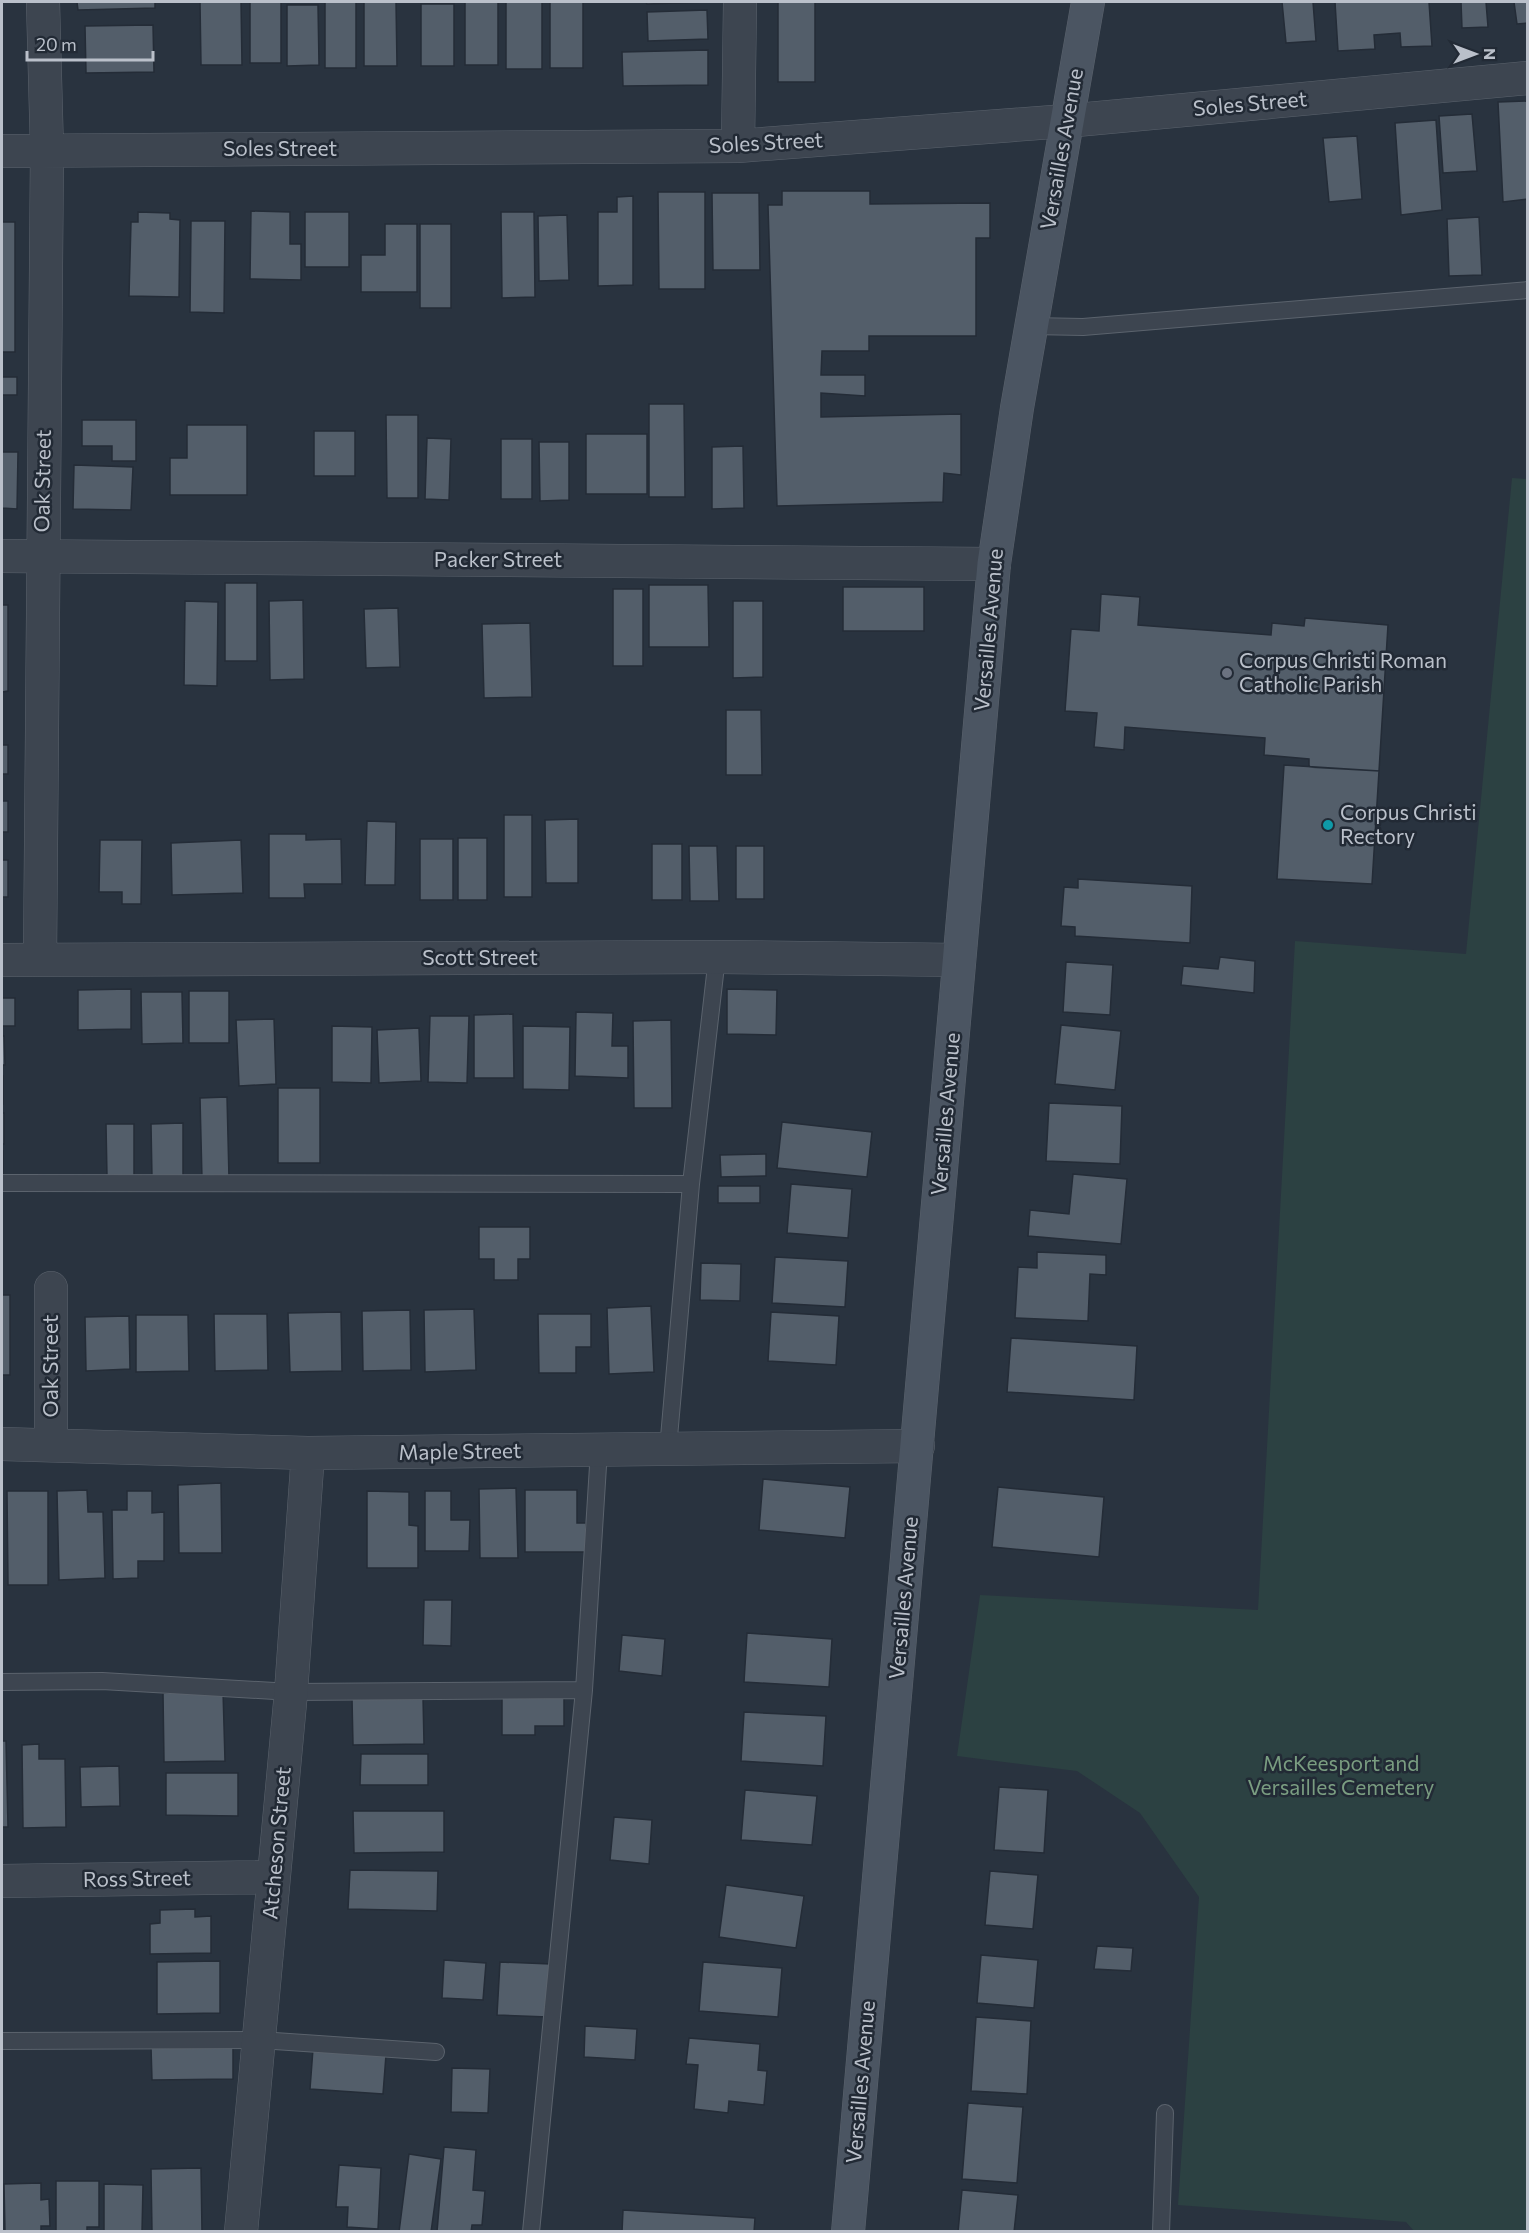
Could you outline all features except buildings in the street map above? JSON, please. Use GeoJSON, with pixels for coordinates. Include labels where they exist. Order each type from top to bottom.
{"type":"FeatureCollection","features":[{"type":"Feature","properties":{"kind":"street","name":"Oak Street"},"geometry":{"type":"LineString","coordinates":[[40,960],[47,151],[43,2]]}},
{"type":"Feature","properties":{"kind":"street"},"geometry":{"type":"LineString","coordinates":[[738,146],[740,2]]}},
{"type":"Feature","properties":{"kind":"street","name":"Versailles Avenue"},"geometry":{"type":"LineString","coordinates":[[848,2232],[994,564],[1031,326],[1088,2]]}},
{"type":"Feature","properties":{"kind":"street","name":"Soles Street"},"geometry":{"type":"LineString","coordinates":[[2,151],[738,146],[1066,121],[1527,78]]}},
{"type":"Feature","properties":{"kind":"street","name":"Packer Street"},"geometry":{"type":"LineString","coordinates":[[2,556],[994,564]]}},
{"type":"Feature","properties":{"kind":"street","name":"Scott Street"},"geometry":{"type":"LineString","coordinates":[[2,960],[717,957],[959,960]]}},
{"type":"Feature","properties":{"kind":"street","name":"Oak Street"},"geometry":{"type":"LineString","coordinates":[[51,1288],[51,1443]]}},
{"type":"Feature","properties":{"kind":"street","name":"Maple Street"},"geometry":{"type":"LineString","coordinates":[[2,1444],[51,1443],[308,1454],[918,1446]]}},
{"type":"Feature","properties":{"kind":"street","name":"Atcheson Street"},"geometry":{"type":"LineString","coordinates":[[241,2232],[291,1692],[308,1454]]}},
{"type":"Feature","properties":{"kind":"street","name":"Ross Street"},"geometry":{"type":"LineString","coordinates":[[2,1881],[273,1876]]}},
{"type":"Feature","properties":{"kind":"lane"},"geometry":{"type":"LineString","coordinates":[[1031,326],[1083,327],[1527,290]]}},
{"type":"Feature","properties":{"kind":"lane"},"geometry":{"type":"LineString","coordinates":[[668,1449],[691,1184],[717,957]]}},
{"type":"Feature","properties":{"kind":"lane"},"geometry":{"type":"LineString","coordinates":[[2,1183],[691,1184]]}},
{"type":"Feature","properties":{"kind":"lane"},"geometry":{"type":"LineString","coordinates":[[531,2232],[584,1690],[599,1450]]}},
{"type":"Feature","properties":{"kind":"lane"},"geometry":{"type":"LineString","coordinates":[[2,1682],[102,1680],[291,1692],[584,1690]]}},
{"type":"Feature","properties":{"kind":"lane"},"geometry":{"type":"LineString","coordinates":[[2,2041],[260,2040],[436,2052]]}},
{"type":"Feature","properties":{"kind":"lane"},"geometry":{"type":"LineString","coordinates":[[1161,2232],[1165,2113]]}},
{"type":"Feature","properties":{"kind":"green space","name":"McKeesport and Versailles Cemetery"},"geometry":{"type":"Polygon","coordinates":[[[1512,478],[1528,479],[1527,2231],[1414,2231],[1406,2222],[1178,2205],[1199,1897],[1140,1813],[1077,1771],[957,1756],[980,1595],[1258,1610],[1295,941],[1466,954],[1512,478]]]}},
{"type":"Feature","properties":{"kind":"place","name":"Corpus Christi Roman Catholic Parish"},"geometry":{"type":"Point","coordinates":[1227,673]}},
{"type":"Feature","properties":{"kind":"place","name":"Corpus Christi Rectory"},"geometry":{"type":"Point","coordinates":[1328,825]}}]}
